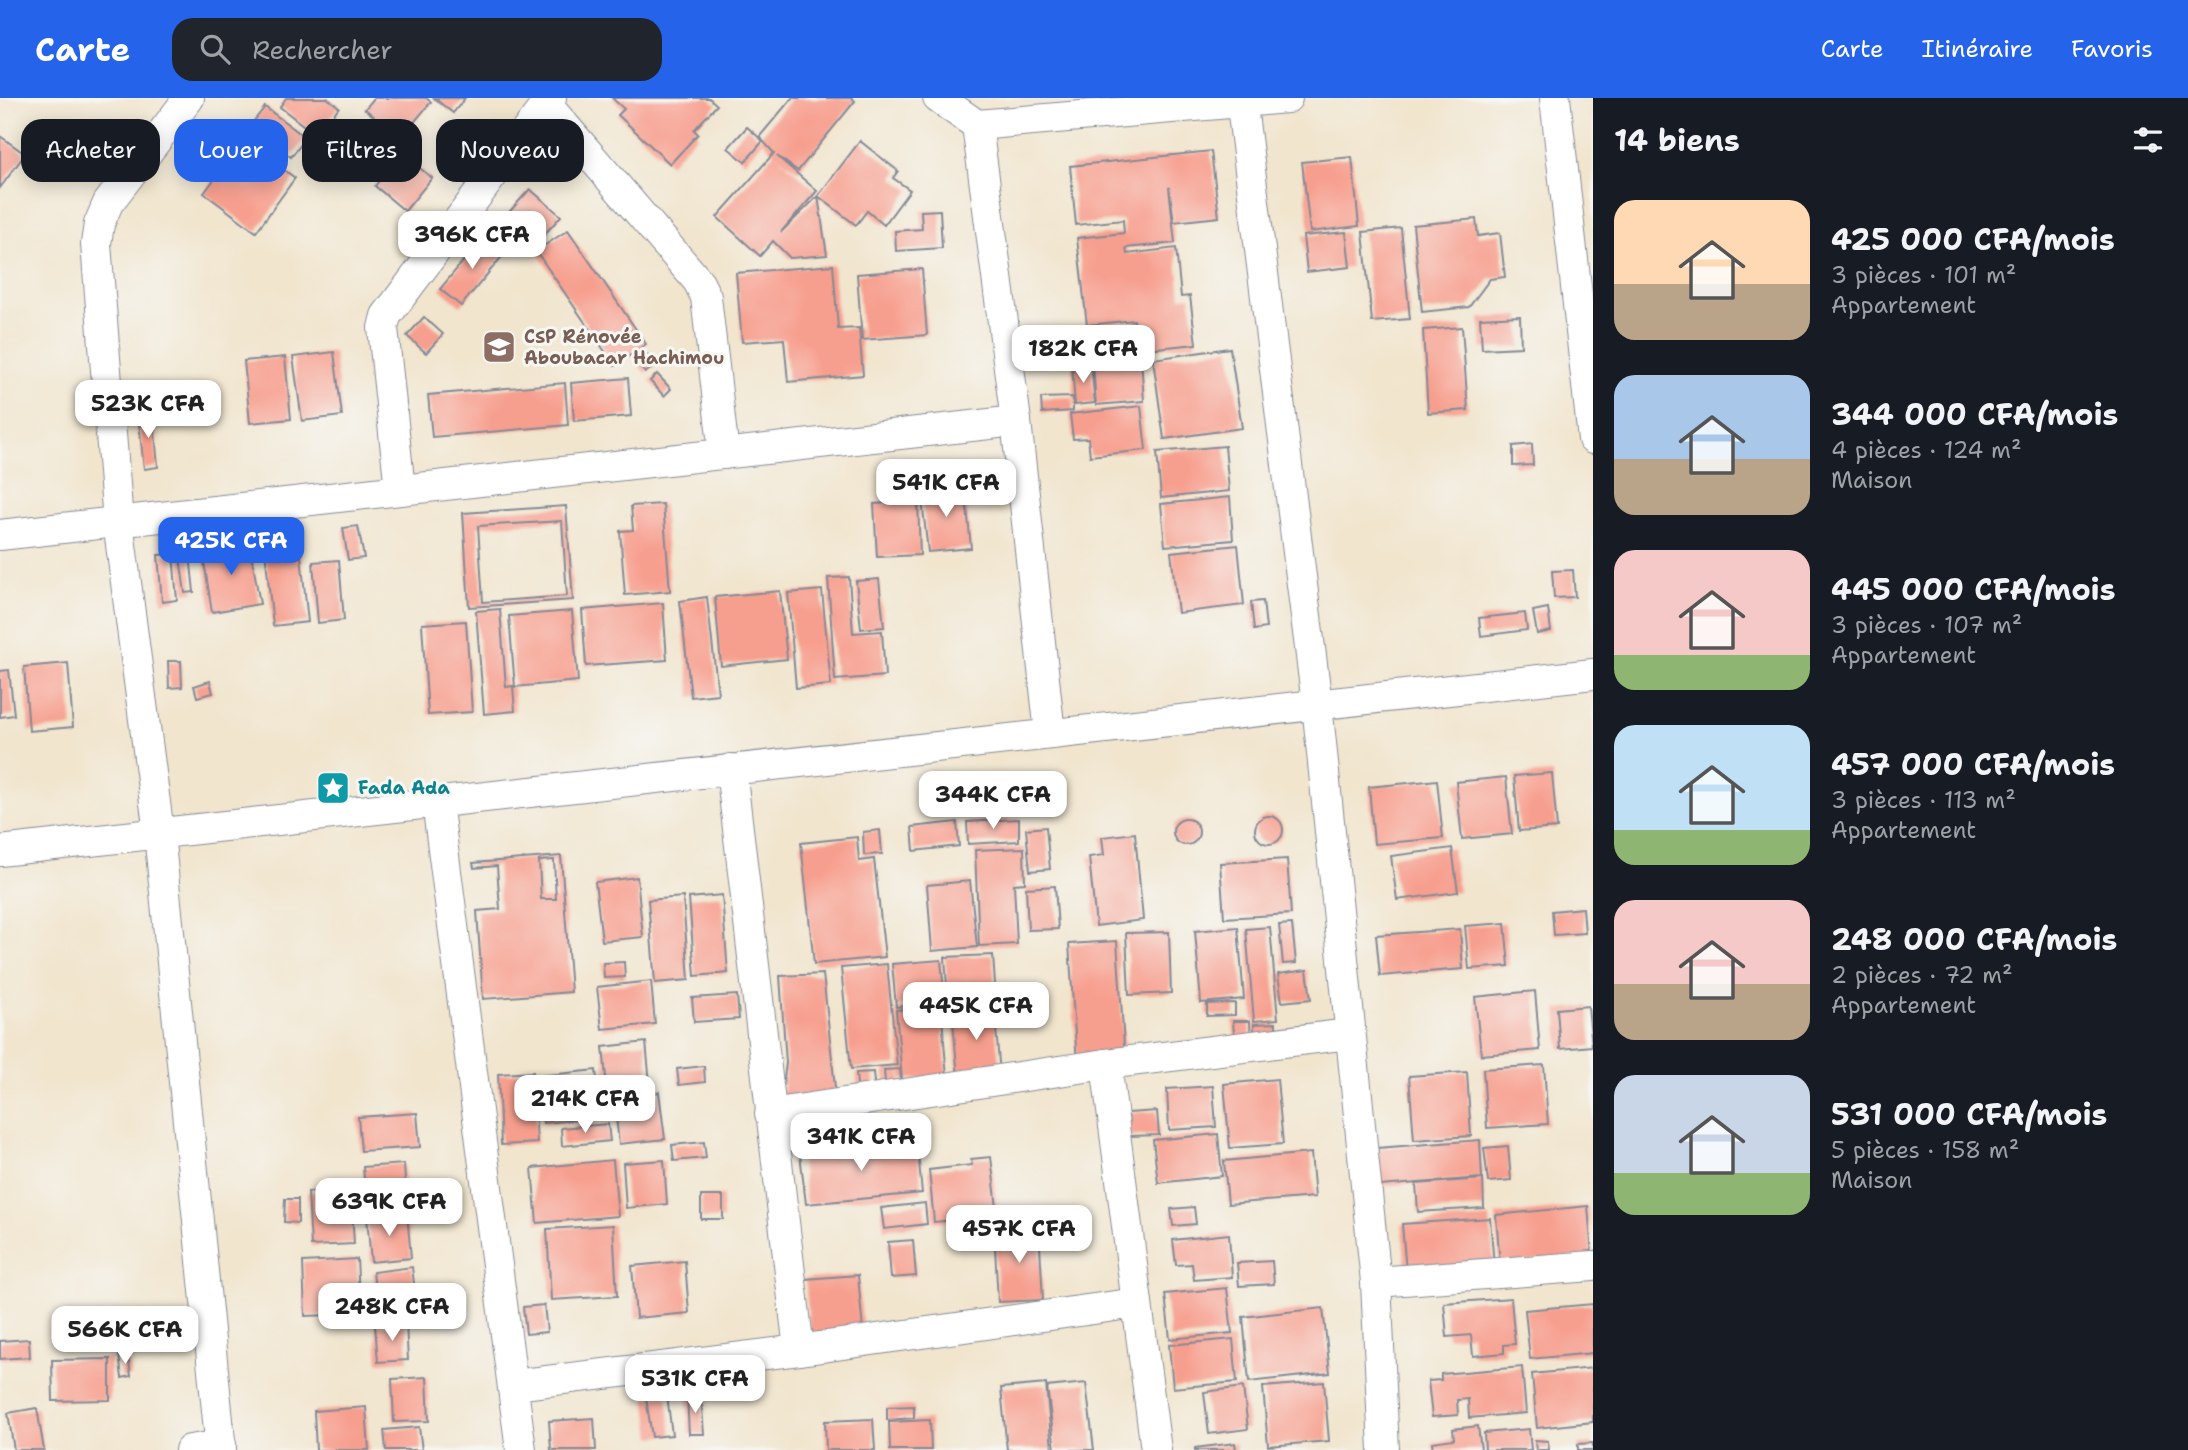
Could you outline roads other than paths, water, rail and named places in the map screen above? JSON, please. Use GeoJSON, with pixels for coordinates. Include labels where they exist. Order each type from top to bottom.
{"type":"FeatureCollection","features":[{"type":"Feature","properties":{"kind":"street"},"geometry":{"type":"LineString","coordinates":[[189,98],[107,203],[99,223],[96,244],[118,522],[159,833],[221,1447],[190,1450]]}},
{"type":"Feature","properties":{"kind":"street"},"geometry":{"type":"LineString","coordinates":[[938,98],[977,125],[1287,98]]}},
{"type":"Feature","properties":{"kind":"street"},"geometry":{"type":"LineString","coordinates":[[1555,98],[1588,351],[1593,439]]}},
{"type":"Feature","properties":{"kind":"street"},"geometry":{"type":"LineString","coordinates":[[400,490],[383,328],[386,316],[549,101],[702,289],[708,311],[724,454]]}},
{"type":"Feature","properties":{"kind":"street"},"geometry":{"type":"LineString","coordinates":[[1242,101],[1317,704],[1376,1282],[1384,1450]]}},
{"type":"Feature","properties":{"kind":"street"},"geometry":{"type":"LineString","coordinates":[[977,125],[1016,421],[1050,734]]}},
{"type":"Feature","properties":{"kind":"street"},"geometry":{"type":"LineString","coordinates":[[0,535],[1016,421]]}},
{"type":"Feature","properties":{"kind":"street"},"geometry":{"type":"LineString","coordinates":[[0,850],[1593,674]]}},
{"type":"Feature","properties":{"kind":"street"},"geometry":{"type":"LineString","coordinates":[[732,769],[799,1350]]}},
{"type":"Feature","properties":{"kind":"street"},"geometry":{"type":"LineString","coordinates":[[437,802],[521,1450]]}},
{"type":"Feature","properties":{"kind":"street"},"geometry":{"type":"LineString","coordinates":[[770,1114],[1105,1064],[1349,1034]]}},
{"type":"Feature","properties":{"kind":"street"},"geometry":{"type":"LineString","coordinates":[[1105,1064],[1156,1450]]}},
{"type":"Feature","properties":{"kind":"street"},"geometry":{"type":"LineString","coordinates":[[1376,1282],[1593,1266]]}},
{"type":"Feature","properties":{"kind":"street"},"geometry":{"type":"LineString","coordinates":[[514,1385],[799,1350],[1137,1303]]}},
{"type":"Feature","properties":{"kind":"place","name":"CSP Rénovée Aboubacar Hachimou"},"geometry":{"type":"Point","coordinates":[499,347]}},
{"type":"Feature","properties":{"kind":"place","name":"Fada Ada"},"geometry":{"type":"Point","coordinates":[333,788]}}]}
